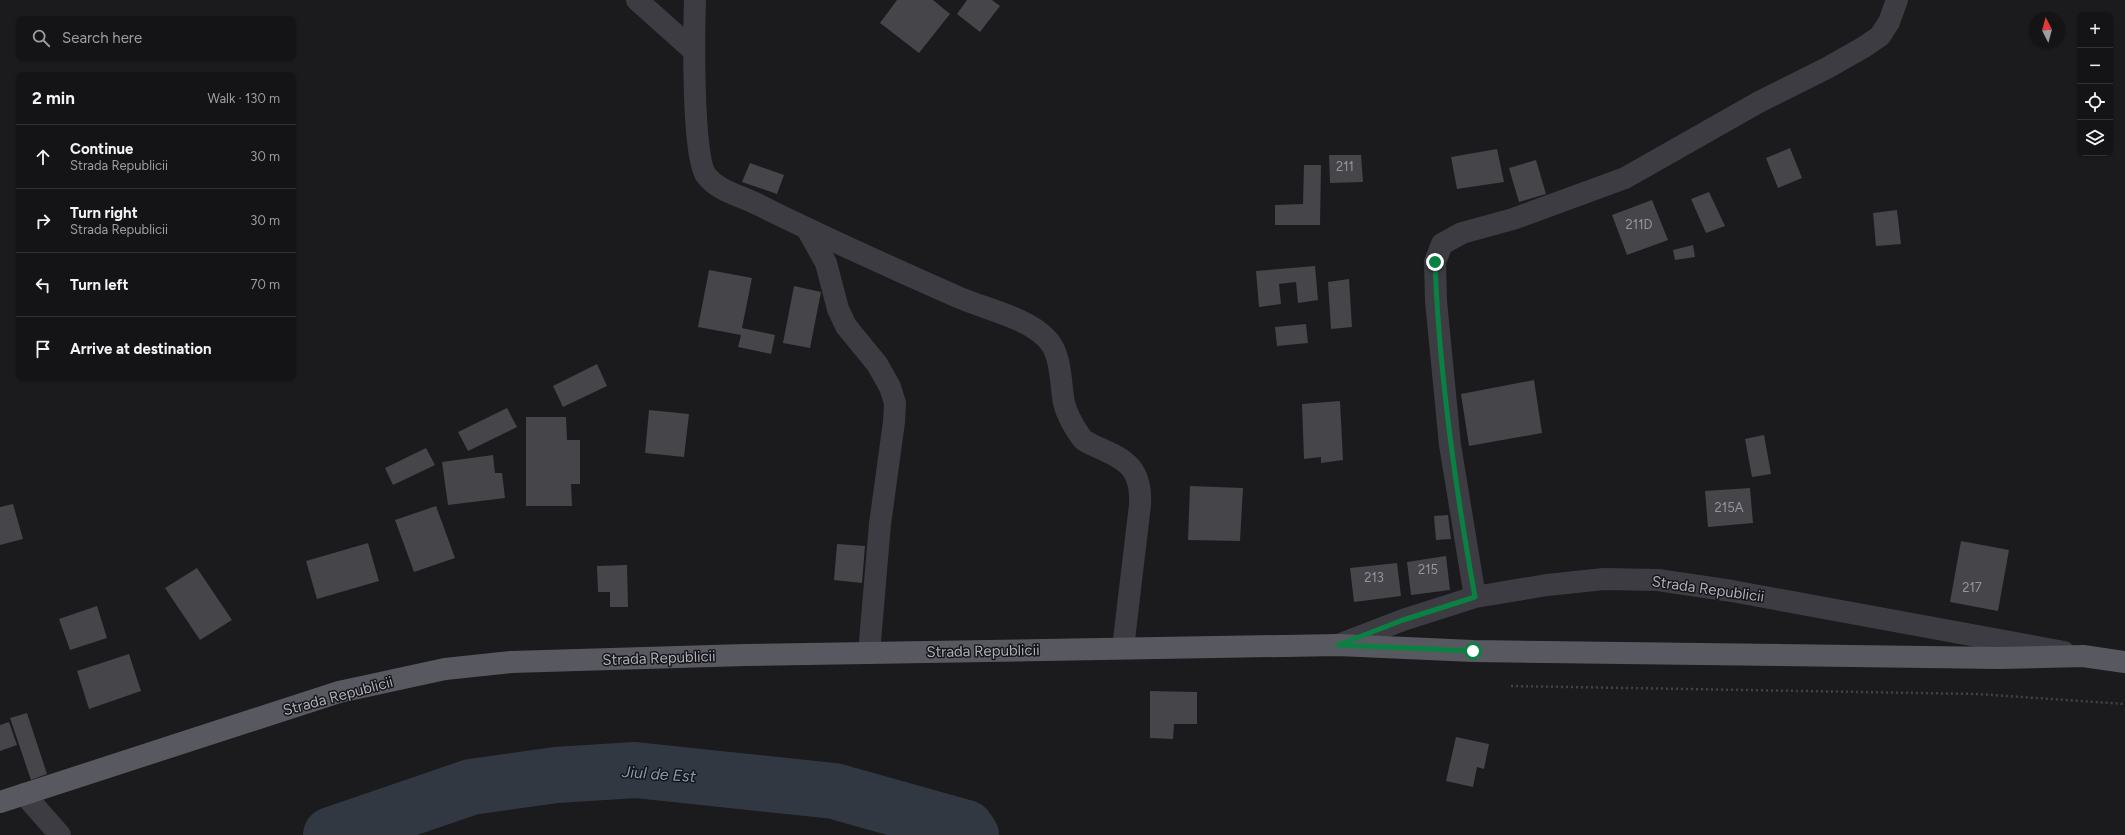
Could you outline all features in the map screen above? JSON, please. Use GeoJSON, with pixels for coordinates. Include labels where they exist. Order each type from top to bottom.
{"type":"FeatureCollection","features":[{"type":"Feature","properties":{"kind":"main road","name":"Strada Republicii"},"geometry":{"type":"LineString","coordinates":[[0,802],[339,692],[445,669],[511,662],[868,653],[1338,645],[1473,651],[1999,658],[2083,656],[2125,662]]}},
{"type":"Feature","properties":{"kind":"street"},"geometry":{"type":"LineString","coordinates":[[637,0],[694,51]]}},
{"type":"Feature","properties":{"kind":"street"},"geometry":{"type":"LineString","coordinates":[[695,0],[694,51],[698,135],[705,175],[724,190],[807,229],[885,265],[1038,330],[1052,344],[1056,352],[1064,405],[1082,440],[1119,457],[1137,475],[1140,496],[1123,648]]}},
{"type":"Feature","properties":{"kind":"street"},"geometry":{"type":"LineString","coordinates":[[1475,597],[1450,445],[1436,301],[1435,262],[1442,244],[1462,233],[1513,220],[1625,178],[1759,102],[1827,68],[1864,47],[1880,36],[1889,22],[1897,0]]}},
{"type":"Feature","properties":{"kind":"street"},"geometry":{"type":"LineString","coordinates":[[807,229],[826,262],[838,309],[846,326],[877,364],[890,387],[895,403],[894,422],[880,524],[868,653]]}},
{"type":"Feature","properties":{"kind":"street","name":"Strada Republicii"},"geometry":{"type":"LineString","coordinates":[[1338,645],[1403,620],[1475,597],[1604,579],[1658,580],[1732,591],[2083,656]]}},
{"type":"Feature","properties":{"kind":"street"},"geometry":{"type":"LineString","coordinates":[[24,794],[53,828]]}},
{"type":"Feature","properties":{"kind":"path"},"geometry":{"type":"LineString","coordinates":[[1511,686],[1977,694],[2125,704]]}},
{"type":"Feature","properties":{"kind":"building"},"geometry":{"type":"Polygon","coordinates":[[[897,0],[933,0],[950,14],[919,53],[880,23],[897,0]]]}},
{"type":"Feature","properties":{"kind":"building"},"geometry":{"type":"Polygon","coordinates":[[[967,0],[992,0],[1000,6],[980,32],[957,14],[967,0]]]}},
{"type":"Feature","properties":{"kind":"building"},"geometry":{"type":"Polygon","coordinates":[[[1790,148],[1802,178],[1778,188],[1766,158],[1790,148]]]}},
{"type":"Feature","properties":{"kind":"building"},"geometry":{"type":"Polygon","coordinates":[[[1497,149],[1504,182],[1457,189],[1451,157],[1497,149]]]}},
{"type":"Feature","properties":{"kind":"building"},"geometry":{"type":"Polygon","coordinates":[[[1329,155],[1361,155],[1363,182],[1330,183],[1329,155]]]}},
{"type":"Feature","properties":{"kind":"building"},"geometry":{"type":"Polygon","coordinates":[[[1536,160],[1546,194],[1519,202],[1509,168],[1536,160]]]}},
{"type":"Feature","properties":{"kind":"building"},"geometry":{"type":"Polygon","coordinates":[[[750,163],[784,175],[777,194],[742,182],[750,163]]]}},
{"type":"Feature","properties":{"kind":"building"},"geometry":{"type":"Polygon","coordinates":[[[1304,165],[1321,165],[1320,225],[1275,225],[1275,205],[1303,204],[1304,165]]]}},
{"type":"Feature","properties":{"kind":"building"},"geometry":{"type":"Polygon","coordinates":[[[1709,192],[1725,226],[1706,233],[1691,199],[1709,192]]]}},
{"type":"Feature","properties":{"kind":"building"},"geometry":{"type":"Polygon","coordinates":[[[1652,200],[1668,240],[1627,255],[1612,215],[1652,200]]]}},
{"type":"Feature","properties":{"kind":"building"},"geometry":{"type":"Polygon","coordinates":[[[1897,210],[1901,244],[1876,246],[1873,213],[1897,210]]]}},
{"type":"Feature","properties":{"kind":"building"},"geometry":{"type":"Polygon","coordinates":[[[1693,245],[1695,257],[1675,260],[1673,250],[1693,245]]]}},
{"type":"Feature","properties":{"kind":"building"},"geometry":{"type":"Polygon","coordinates":[[[1315,266],[1318,300],[1298,303],[1296,282],[1279,284],[1281,304],[1259,307],[1256,271],[1315,266]]]}},
{"type":"Feature","properties":{"kind":"building"},"geometry":{"type":"Polygon","coordinates":[[[709,270],[752,278],[742,328],[775,335],[771,354],[738,347],[741,335],[698,327],[709,270]]]}},
{"type":"Feature","properties":{"kind":"building"},"geometry":{"type":"Polygon","coordinates":[[[1349,279],[1352,327],[1331,329],[1328,282],[1349,279]]]}},
{"type":"Feature","properties":{"kind":"building"},"geometry":{"type":"Polygon","coordinates":[[[794,286],[821,292],[810,348],[783,343],[794,286]]]}},
{"type":"Feature","properties":{"kind":"building"},"geometry":{"type":"Polygon","coordinates":[[[1306,324],[1308,343],[1277,346],[1275,327],[1306,324]]]}},
{"type":"Feature","properties":{"kind":"building"},"geometry":{"type":"Polygon","coordinates":[[[597,364],[607,386],[563,407],[553,386],[597,364]]]}},
{"type":"Feature","properties":{"kind":"building"},"geometry":{"type":"Polygon","coordinates":[[[1534,380],[1542,433],[1469,446],[1461,394],[1534,380]]]}},
{"type":"Feature","properties":{"kind":"building"},"geometry":{"type":"Polygon","coordinates":[[[1340,401],[1343,460],[1321,463],[1321,457],[1304,459],[1302,404],[1340,401]]]}},
{"type":"Feature","properties":{"kind":"building"},"geometry":{"type":"Polygon","coordinates":[[[507,408],[517,427],[468,451],[458,432],[507,408]]]}},
{"type":"Feature","properties":{"kind":"building"},"geometry":{"type":"Polygon","coordinates":[[[649,410],[689,414],[684,457],[645,453],[649,410]]]}},
{"type":"Feature","properties":{"kind":"building"},"geometry":{"type":"Polygon","coordinates":[[[526,417],[566,417],[567,440],[580,440],[580,484],[571,484],[572,506],[526,506],[526,417]]]}},
{"type":"Feature","properties":{"kind":"building"},"geometry":{"type":"Polygon","coordinates":[[[1764,435],[1771,474],[1752,477],[1745,439],[1764,435]]]}},
{"type":"Feature","properties":{"kind":"building"},"geometry":{"type":"Polygon","coordinates":[[[426,448],[435,465],[393,485],[385,468],[426,448]]]}},
{"type":"Feature","properties":{"kind":"building"},"geometry":{"type":"Polygon","coordinates":[[[493,455],[495,473],[502,473],[505,498],[448,505],[442,462],[493,455]]]}},
{"type":"Feature","properties":{"kind":"building"},"geometry":{"type":"Polygon","coordinates":[[[1190,486],[1243,488],[1240,541],[1188,540],[1190,486]]]}},
{"type":"Feature","properties":{"kind":"building"},"geometry":{"type":"Polygon","coordinates":[[[1750,488],[1753,523],[1708,527],[1705,491],[1750,488]]]}},
{"type":"Feature","properties":{"kind":"building"},"geometry":{"type":"Polygon","coordinates":[[[13,504],[23,539],[0,545],[0,507],[13,504]]]}},
{"type":"Feature","properties":{"kind":"building"},"geometry":{"type":"Polygon","coordinates":[[[436,506],[455,558],[414,572],[395,520],[436,506]]]}},
{"type":"Feature","properties":{"kind":"building"},"geometry":{"type":"Polygon","coordinates":[[[1448,515],[1451,539],[1436,540],[1434,516],[1448,515]]]}},
{"type":"Feature","properties":{"kind":"building"},"geometry":{"type":"Polygon","coordinates":[[[1961,541],[2009,550],[1998,611],[1950,602],[1961,541]]]}},
{"type":"Feature","properties":{"kind":"building"},"geometry":{"type":"Polygon","coordinates":[[[368,543],[379,581],[317,599],[306,561],[368,543]]]}},
{"type":"Feature","properties":{"kind":"building"},"geometry":{"type":"Polygon","coordinates":[[[837,544],[865,546],[862,583],[834,580],[837,544]]]}},
{"type":"Feature","properties":{"kind":"building"},"geometry":{"type":"Polygon","coordinates":[[[1446,556],[1450,590],[1411,595],[1407,562],[1446,556]]]}},
{"type":"Feature","properties":{"kind":"building"},"geometry":{"type":"Polygon","coordinates":[[[1397,563],[1401,596],[1354,602],[1350,568],[1397,563]]]}},
{"type":"Feature","properties":{"kind":"building"},"geometry":{"type":"Polygon","coordinates":[[[627,565],[628,607],[610,607],[610,592],[598,592],[597,566],[627,565]]]}},
{"type":"Feature","properties":{"kind":"building"},"geometry":{"type":"Polygon","coordinates":[[[197,568],[232,620],[200,640],[165,588],[197,568]]]}},
{"type":"Feature","properties":{"kind":"building"},"geometry":{"type":"Polygon","coordinates":[[[97,606],[107,638],[70,650],[59,619],[97,606]]]}},
{"type":"Feature","properties":{"kind":"building"},"geometry":{"type":"Polygon","coordinates":[[[129,654],[141,691],[89,709],[77,671],[129,654]]]}},
{"type":"Feature","properties":{"kind":"building"},"geometry":{"type":"Polygon","coordinates":[[[1150,691],[1197,692],[1197,724],[1174,724],[1173,739],[1150,738],[1150,691]]]}},
{"type":"Feature","properties":{"kind":"building"},"geometry":{"type":"Polygon","coordinates":[[[27,713],[47,774],[31,780],[10,718],[27,713]]]}},
{"type":"Feature","properties":{"kind":"building"},"geometry":{"type":"Polygon","coordinates":[[[9,722],[17,745],[0,751],[0,725],[9,722]]]}},
{"type":"Feature","properties":{"kind":"building"},"geometry":{"type":"Polygon","coordinates":[[[1456,737],[1489,744],[1484,769],[1477,767],[1473,787],[1446,781],[1456,737]]]}},
{"type":"Feature","properties":{"kind":"waterway","name":"Jiul de Est"},"geometry":{"type":"LineString","coordinates":[[331,835],[471,787],[556,775],[635,770],[834,791],[966,828],[971,835]]}},
{"type":"Feature","properties":{"kind":"route"},"geometry":{"type":"LineString","coordinates":[[1435,262],[1436,301],[1450,445],[1475,597],[1403,620],[1338,645],[1473,651]]}}]}
